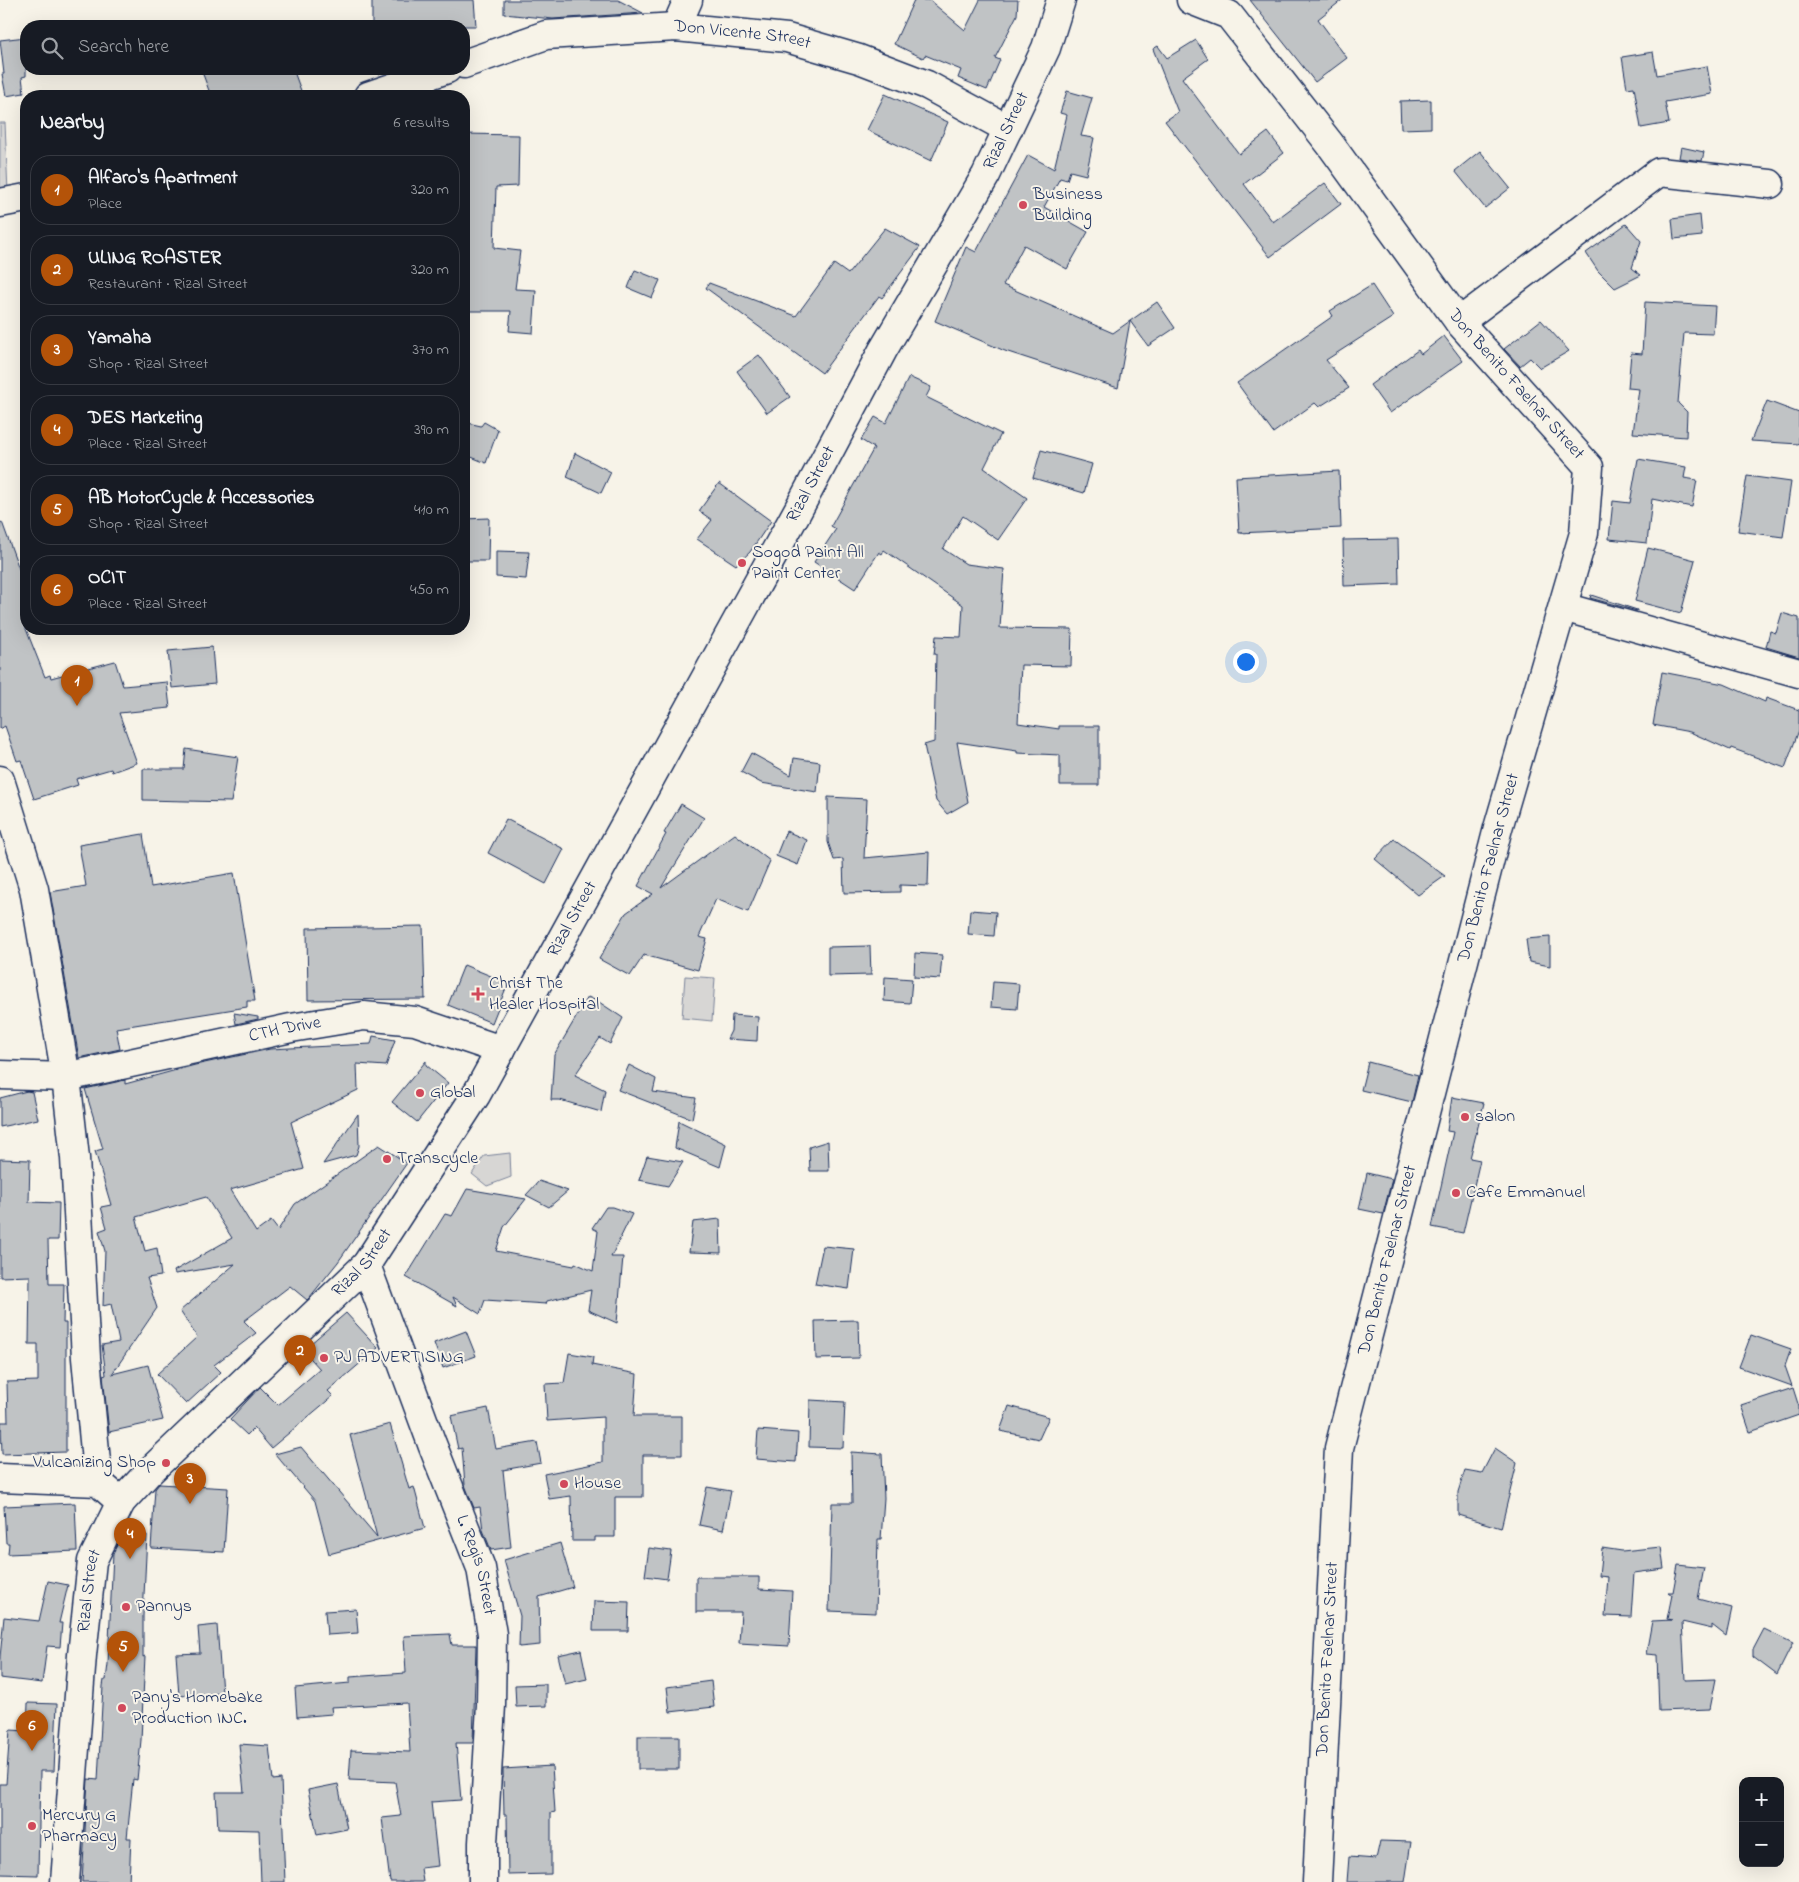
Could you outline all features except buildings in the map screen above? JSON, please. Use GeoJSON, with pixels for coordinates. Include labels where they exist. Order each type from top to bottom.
{"type":"FeatureCollection","features":[{"type":"Feature","properties":{"kind":"street"},"geometry":{"type":"LineString","coordinates":[[676,27],[688,0]]}},
{"type":"Feature","properties":{"kind":"street","name":"Rizal Street"},"geometry":{"type":"LineString","coordinates":[[65,1882],[82,1655],[92,1561],[121,1502],[149,1472],[366,1265],[476,1095],[798,510],[883,350],[986,175],[1046,48],[1061,0]]}},
{"type":"Feature","properties":{"kind":"street","name":"Don Benito Faelnar Street"},"geometry":{"type":"LineString","coordinates":[[1191,0],[1229,15],[1330,144],[1459,322],[1589,467],[1584,533],[1498,828],[1339,1448],[1316,1882]]}},
{"type":"Feature","properties":{"kind":"street","name":"Don Vicente Street"},"geometry":{"type":"LineString","coordinates":[[470,62],[546,35],[676,27],[787,38],[859,59],[927,85],[1008,129]]}},
{"type":"Feature","properties":{"kind":"street"},"geometry":{"type":"LineString","coordinates":[[386,90],[429,75]]}},
{"type":"Feature","properties":{"kind":"street"},"geometry":{"type":"LineString","coordinates":[[1459,322],[1659,172],[1770,184]]}},
{"type":"Feature","properties":{"kind":"street"},"geometry":{"type":"LineString","coordinates":[[0,203],[20,199]]}},
{"type":"Feature","properties":{"kind":"street"},"geometry":{"type":"LineString","coordinates":[[1563,607],[1799,673]]}},
{"type":"Feature","properties":{"kind":"street"},"geometry":{"type":"LineString","coordinates":[[0,780],[34,889],[66,1077],[75,1158],[86,1358],[98,1482]]}},
{"type":"Feature","properties":{"kind":"street","name":"CTH Drive"},"geometry":{"type":"LineString","coordinates":[[0,1075],[66,1077],[291,1028],[364,1016],[415,1021],[501,1050]]}},
{"type":"Feature","properties":{"kind":"street","name":"L. Regis Street"},"geometry":{"type":"LineString","coordinates":[[366,1265],[432,1444],[481,1568],[492,1634],[491,1705],[483,1843],[483,1882]]}},
{"type":"Feature","properties":{"kind":"street"},"geometry":{"type":"LineString","coordinates":[[0,1478],[98,1482],[121,1502]]}},
{"type":"Feature","properties":{"kind":"shaded area"},"geometry":{"type":"Polygon","coordinates":[[[0,123],[5,123],[8,192],[0,193],[0,123]]]}},
{"type":"Feature","properties":{"kind":"shaded area"},"geometry":{"type":"Polygon","coordinates":[[[685,976],[715,978],[712,1021],[682,1018],[685,976]]]}},
{"type":"Feature","properties":{"kind":"shaded area"},"geometry":{"type":"Polygon","coordinates":[[[510,1153],[511,1177],[487,1186],[472,1174],[484,1156],[510,1153]]]}},
{"type":"Feature","properties":{"kind":"place","name":"Business Building"},"geometry":{"type":"Point","coordinates":[1023,205]}},
{"type":"Feature","properties":{"kind":"place","name":"Sogod Paint All Paint Center"},"geometry":{"type":"Point","coordinates":[742,563]}},
{"type":"Feature","properties":{"kind":"place","name":"Alfaro's Apartment"},"geometry":{"type":"Point","coordinates":[77,706]}},
{"type":"Feature","properties":{"kind":"place","name":"Christ The Healer Hospital"},"geometry":{"type":"Point","coordinates":[478,994]}},
{"type":"Feature","properties":{"kind":"place","name":"Global"},"geometry":{"type":"Point","coordinates":[420,1093]}},
{"type":"Feature","properties":{"kind":"place","name":"salon"},"geometry":{"type":"Point","coordinates":[1465,1117]}},
{"type":"Feature","properties":{"kind":"place","name":"Transcycle"},"geometry":{"type":"Point","coordinates":[387,1159]}},
{"type":"Feature","properties":{"kind":"place","name":"Cafe Emmanuel"},"geometry":{"type":"Point","coordinates":[1456,1193]}},
{"type":"Feature","properties":{"kind":"place","name":"PJ ADVERTISING"},"geometry":{"type":"Point","coordinates":[324,1358]}},
{"type":"Feature","properties":{"kind":"place","name":"ULING ROASTER"},"geometry":{"type":"Point","coordinates":[300,1376]}},
{"type":"Feature","properties":{"kind":"place","name":"Vulcanizing Shop"},"geometry":{"type":"Point","coordinates":[166,1463]}},
{"type":"Feature","properties":{"kind":"place","name":"House"},"geometry":{"type":"Point","coordinates":[564,1484]}},
{"type":"Feature","properties":{"kind":"place","name":"Yamaha"},"geometry":{"type":"Point","coordinates":[190,1504]}},
{"type":"Feature","properties":{"kind":"place","name":"DES Marketing"},"geometry":{"type":"Point","coordinates":[130,1559]}},
{"type":"Feature","properties":{"kind":"place","name":"Pannys"},"geometry":{"type":"Point","coordinates":[126,1607]}},
{"type":"Feature","properties":{"kind":"place","name":"AB MotorCycle & Accessories"},"geometry":{"type":"Point","coordinates":[123,1672]}},
{"type":"Feature","properties":{"kind":"place","name":"Pany's Homebake Production INC."},"geometry":{"type":"Point","coordinates":[122,1708]}},
{"type":"Feature","properties":{"kind":"place","name":"OCIT"},"geometry":{"type":"Point","coordinates":[32,1751]}},
{"type":"Feature","properties":{"kind":"place","name":"Mercury G Pharmacy"},"geometry":{"type":"Point","coordinates":[32,1826]}}]}
